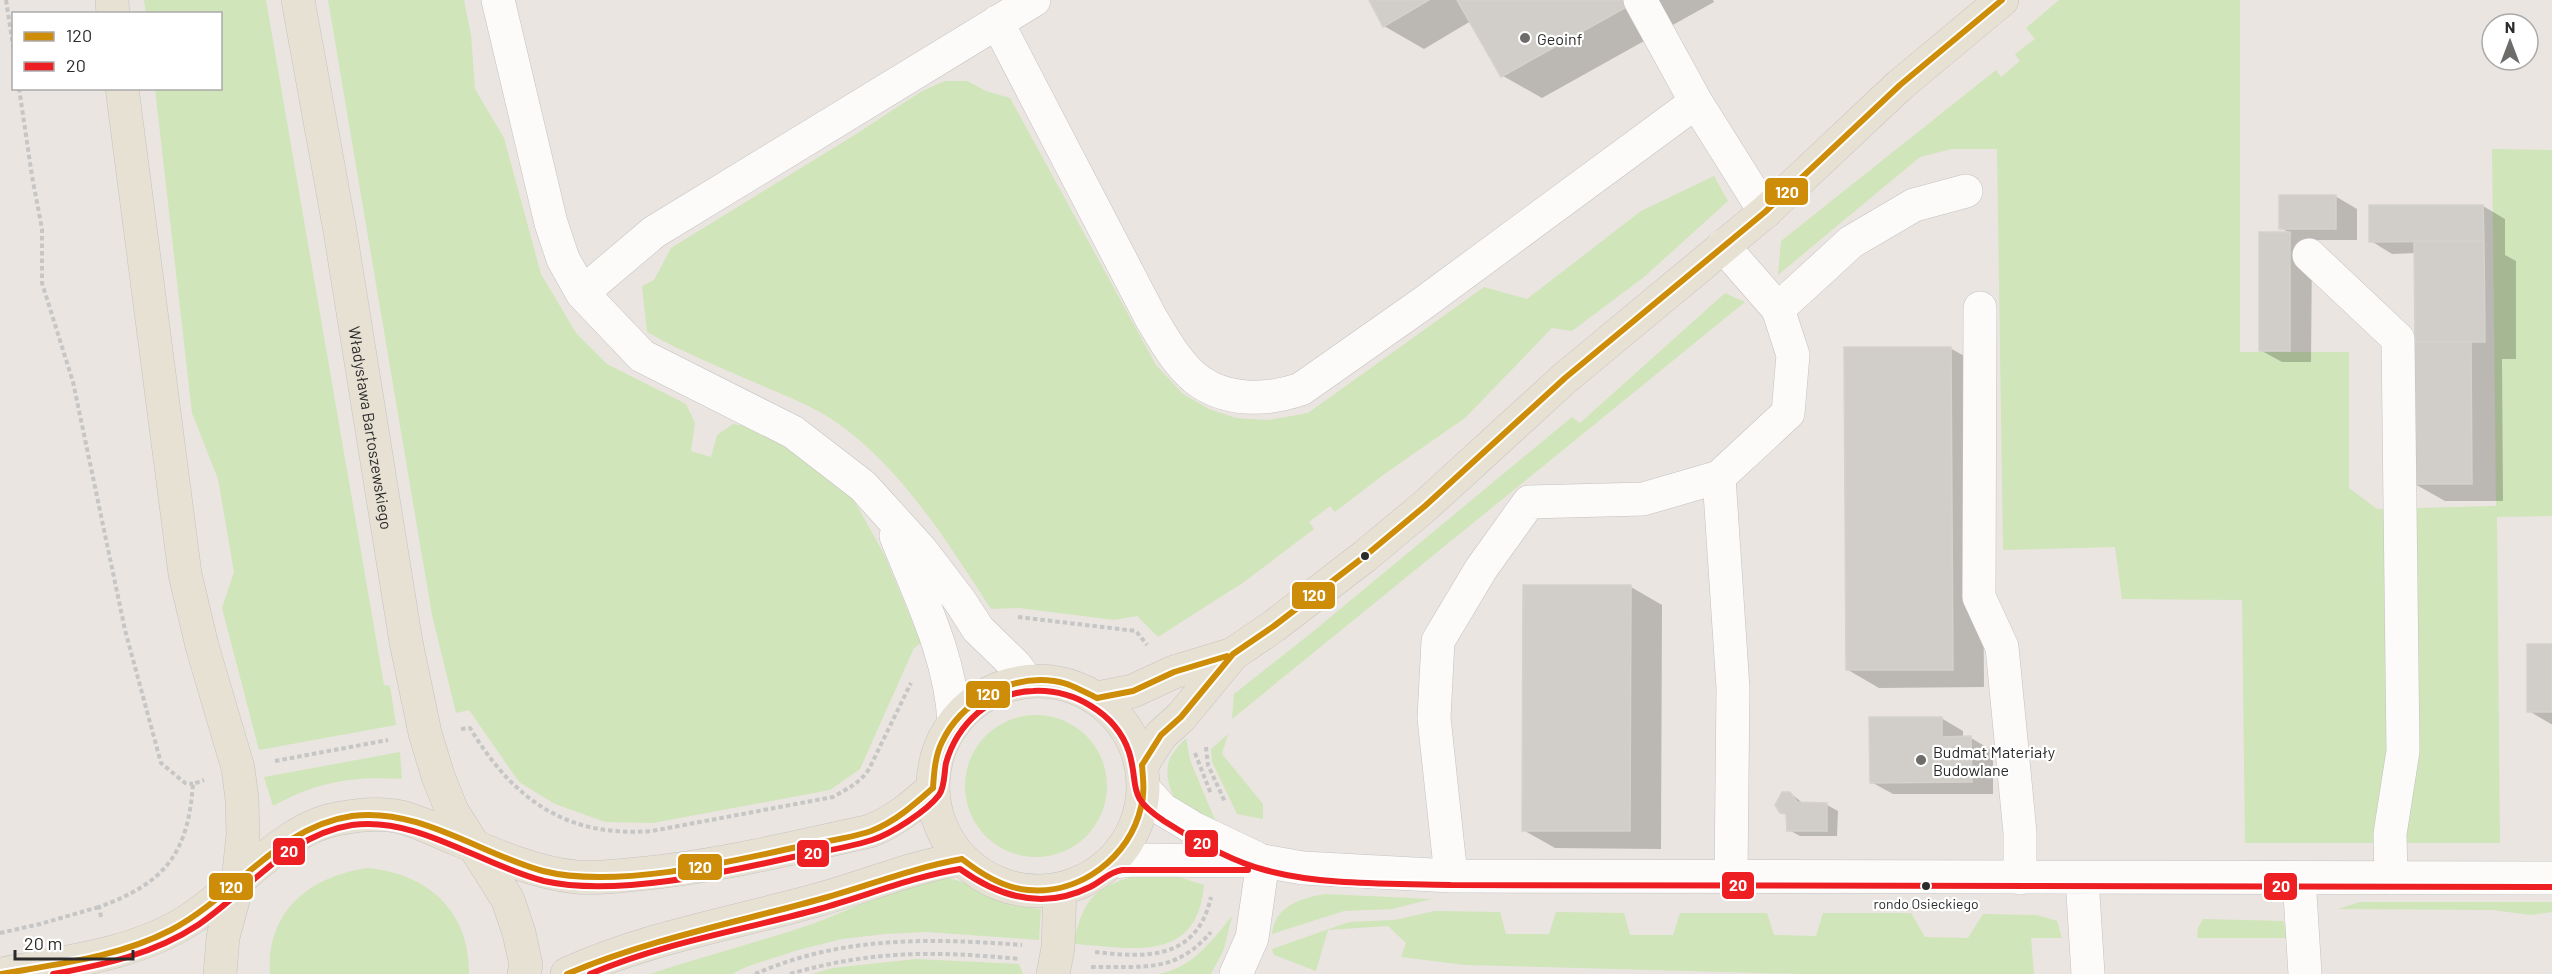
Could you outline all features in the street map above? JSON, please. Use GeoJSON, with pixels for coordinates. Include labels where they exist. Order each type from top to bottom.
{"type":"FeatureCollection","features":[{"type":"Feature","properties":{"kind":"main road","name":"Władysława Bartoszewskiego"},"geometry":{"type":"LineString","coordinates":[[298,0],[340,231],[406,642],[425,733],[452,811],[508,900],[526,965],[524,974]]}},
{"type":"Feature","properties":{"kind":"main road"},"geometry":{"type":"LineString","coordinates":[[1143,777],[1161,735],[1194,703],[1233,654],[1274,626],[1425,506],[1565,378],[1765,212],[1900,85],[2002,0]]}},
{"type":"Feature","properties":{"kind":"main road"},"geometry":{"type":"LineString","coordinates":[[123,90],[185,574],[202,646],[238,768],[243,834],[238,882],[223,937],[220,974]]}},
{"type":"Feature","properties":{"kind":"main road"},"geometry":{"type":"LineString","coordinates":[[1097,698],[1133,691],[1174,672],[1233,654]]}},
{"type":"Feature","properties":{"kind":"main road"},"geometry":{"type":"LineString","coordinates":[[1027,681],[1052,681],[1075,687],[1097,698],[1113,711],[1126,727],[1136,746],[1143,777],[1141,810],[1124,847],[1111,862],[1087,879],[1060,889],[1034,891],[1007,886],[983,876],[962,859],[941,826],[933,788],[935,765],[942,742],[954,723],[974,702],[999,688],[1027,681]]}},
{"type":"Feature","properties":{"kind":"main road"},"geometry":{"type":"LineString","coordinates":[[1,974],[108,953],[157,936],[191,919],[268,855],[307,830],[334,819],[369,814],[400,817],[537,869],[577,878],[657,872],[844,837],[888,824],[904,814],[933,788]]}},
{"type":"Feature","properties":{"kind":"main road"},"geometry":{"type":"LineString","coordinates":[[567,974],[601,958],[818,900],[939,862],[962,859]]}},
{"type":"Feature","properties":{"kind":"main road"},"geometry":{"type":"LineString","coordinates":[[1054,970],[1058,948],[1060,889]]}},
{"type":"Feature","properties":{"kind":"street"},"geometry":{"type":"LineString","coordinates":[[498,0],[551,223],[563,259],[582,292],[642,356],[793,432],[863,486],[921,550],[978,629],[1015,664],[1027,681]]}},
{"type":"Feature","properties":{"kind":"street"},"geometry":{"type":"LineString","coordinates":[[582,292],[654,232],[1034,0]]}},
{"type":"Feature","properties":{"kind":"street"},"geometry":{"type":"LineString","coordinates":[[1640,0],[1696,102],[1765,212]]}},
{"type":"Feature","properties":{"kind":"street"},"geometry":{"type":"LineString","coordinates":[[997,22],[1151,318],[1173,353],[1195,378],[1219,391],[1249,398],[1278,397],[1309,384],[1422,304],[1696,102]]}},
{"type":"Feature","properties":{"kind":"street"},"geometry":{"type":"LineString","coordinates":[[1778,309],[1851,242],[1914,205],[1966,191]]}},
{"type":"Feature","properties":{"kind":"street"},"geometry":{"type":"LineString","coordinates":[[1451,876],[1434,718],[1438,641],[1481,569],[1529,502],[1642,499],[1719,477],[1788,413],[1793,355],[1778,309],[1723,246]]}},
{"type":"Feature","properties":{"kind":"street"},"geometry":{"type":"LineString","coordinates":[[2309,255],[2398,339],[2403,751],[2390,834],[2391,878]]}},
{"type":"Feature","properties":{"kind":"street"},"geometry":{"type":"LineString","coordinates":[[1980,308],[1979,597],[2002,647],[2020,833],[2020,878]]}},
{"type":"Feature","properties":{"kind":"street"},"geometry":{"type":"LineString","coordinates":[[1719,477],[1733,688],[1731,877]]}},
{"type":"Feature","properties":{"kind":"street"},"geometry":{"type":"LineString","coordinates":[[885,510],[940,650],[953,695],[954,723]]}},
{"type":"Feature","properties":{"kind":"street"},"geometry":{"type":"LineString","coordinates":[[1143,777],[1162,809],[1196,829],[1250,855],[1303,868],[1451,876],[2552,879]]}},
{"type":"Feature","properties":{"kind":"street"},"geometry":{"type":"LineString","coordinates":[[1111,862],[1250,855]]}},
{"type":"Feature","properties":{"kind":"street"},"geometry":{"type":"LineString","coordinates":[[1236,974],[1252,938],[1250,855]]}},
{"type":"Feature","properties":{"kind":"street"},"geometry":{"type":"LineString","coordinates":[[2082,878],[2088,974]]}},
{"type":"Feature","properties":{"kind":"street"},"geometry":{"type":"LineString","coordinates":[[2300,878],[2305,974]]}},
{"type":"Feature","properties":{"kind":"path"},"geometry":{"type":"LineString","coordinates":[[6,0],[12,39]]}},
{"type":"Feature","properties":{"kind":"path"},"geometry":{"type":"LineString","coordinates":[[19,90],[42,229],[42,283],[72,382],[125,630],[161,764],[186,783],[193,784],[238,768],[425,733],[470,728],[490,760],[501,772],[524,796],[553,815],[578,825],[603,831],[627,833],[652,831],[833,797],[849,789],[862,780],[869,769],[921,659],[940,650]]}},
{"type":"Feature","properties":{"kind":"path"},"geometry":{"type":"LineString","coordinates":[[978,629],[1012,616],[1136,631],[1146,644],[1166,660],[1174,672]]}},
{"type":"Feature","properties":{"kind":"path"},"geometry":{"type":"LineString","coordinates":[[1194,703],[1209,728],[1209,739],[1205,750],[1208,765],[1233,816],[1242,822],[1250,855]]}},
{"type":"Feature","properties":{"kind":"path"},"geometry":{"type":"LineString","coordinates":[[0,933],[99,907],[141,890],[170,862],[179,849],[186,831],[193,784]]}},
{"type":"Feature","properties":{"kind":"path"},"geometry":{"type":"LineString","coordinates":[[99,907],[108,953]]}},
{"type":"Feature","properties":{"kind":"path"},"geometry":{"type":"LineString","coordinates":[[790,974],[826,963],[865,956],[912,953],[948,953],[1022,959],[1030,964],[1054,970],[1093,967],[1161,969],[1177,963],[1193,951],[1216,926]]}},
{"type":"Feature","properties":{"kind":"green space"},"geometry":{"type":"Polygon","coordinates":[[[144,0],[266,0],[384,685],[390,686],[396,725],[259,750],[222,608],[234,572],[218,479],[192,413],[155,90],[222,90],[222,12],[146,12],[144,0]]]}},
{"type":"Feature","properties":{"kind":"green space"},"geometry":{"type":"Polygon","coordinates":[[[328,0],[464,0],[471,35],[475,89],[504,138],[541,274],[576,333],[607,364],[686,404],[695,423],[691,451],[711,457],[717,435],[733,424],[756,428],[814,461],[855,502],[885,556],[921,643],[914,648],[860,769],[830,790],[653,823],[605,822],[555,804],[519,782],[469,710],[456,713],[432,615],[328,0]]]}},
{"type":"Feature","properties":{"kind":"green space"},"geometry":{"type":"Polygon","coordinates":[[[2059,0],[2240,0],[2240,352],[2349,352],[2349,488],[2377,509],[2496,506],[2492,149],[2552,150],[2552,516],[2497,517],[2500,843],[2245,843],[2242,600],[2122,599],[2115,547],[2003,550],[1997,149],[1952,149],[1920,157],[1778,275],[1781,241],[1996,70],[2001,77],[2020,61],[2015,54],[2035,39],[2026,28],[2059,0]]]}},
{"type":"Feature","properties":{"kind":"green space"},"geometry":{"type":"Polygon","coordinates":[[[945,81],[967,81],[986,91],[1010,98],[1156,365],[1183,394],[1209,409],[1236,418],[1268,420],[1308,413],[1484,287],[1527,299],[1641,211],[1714,176],[1728,201],[1644,277],[1572,331],[1552,328],[1465,418],[1383,475],[1335,512],[1330,506],[1309,522],[1314,529],[1244,582],[1158,637],[1137,616],[1114,620],[1019,608],[991,609],[921,507],[880,459],[857,438],[833,420],[808,406],[690,354],[647,332],[642,286],[654,280],[671,248],[922,91],[945,81]]]}},
{"type":"Feature","properties":{"kind":"green space"},"geometry":{"type":"Polygon","coordinates":[[[1725,293],[1745,302],[1232,719],[1234,694],[1572,417],[1580,423],[1725,293]]]}},
{"type":"Feature","properties":{"kind":"green space"},"geometry":{"type":"Polygon","coordinates":[[[1036,715],[1050,716],[1063,721],[1086,736],[1101,759],[1106,772],[1106,800],[1101,813],[1086,836],[1063,851],[1050,856],[1036,857],[1022,856],[1009,851],[986,836],[971,813],[966,800],[965,786],[966,772],[971,759],[986,736],[1009,721],[1022,716],[1036,715]]]}},
{"type":"Feature","properties":{"kind":"green space"},"geometry":{"type":"Polygon","coordinates":[[[1228,734],[1222,754],[1263,804],[1263,819],[1237,814],[1212,762],[1211,749],[1228,734]]]}},
{"type":"Feature","properties":{"kind":"green space"},"geometry":{"type":"Polygon","coordinates":[[[1186,738],[1190,760],[1215,820],[1186,810],[1172,794],[1167,772],[1169,761],[1186,738]]]}},
{"type":"Feature","properties":{"kind":"green space"},"geometry":{"type":"Polygon","coordinates":[[[400,752],[402,779],[384,778],[335,782],[305,791],[273,806],[264,777],[400,752]]]}},
{"type":"Feature","properties":{"kind":"green space"},"geometry":{"type":"Polygon","coordinates":[[[368,868],[409,878],[427,888],[441,900],[453,914],[462,932],[469,974],[270,974],[275,932],[284,915],[296,900],[310,888],[328,879],[368,868]]]}},
{"type":"Feature","properties":{"kind":"green space"},"geometry":{"type":"Polygon","coordinates":[[[1143,874],[1176,876],[1204,885],[1199,910],[1189,928],[1175,939],[1158,946],[1118,948],[1074,944],[1077,928],[1087,904],[1114,883],[1143,874]]]}},
{"type":"Feature","properties":{"kind":"green space"},"geometry":{"type":"Polygon","coordinates":[[[950,878],[981,889],[1009,905],[1041,909],[1039,940],[927,932],[885,934],[842,939],[798,950],[732,974],[650,974],[812,924],[898,889],[950,878]]]}},
{"type":"Feature","properties":{"kind":"green space"},"geometry":{"type":"Polygon","coordinates":[[[1325,894],[1432,899],[1392,909],[1344,911],[1272,934],[1278,916],[1284,910],[1298,901],[1325,894]]]}},
{"type":"Feature","properties":{"kind":"green space"},"geometry":{"type":"Polygon","coordinates":[[[2360,902],[2552,902],[2552,912],[2531,915],[2492,910],[2338,909],[2360,902]]]}},
{"type":"Feature","properties":{"kind":"green space"},"geometry":{"type":"Polygon","coordinates":[[[1435,911],[1500,912],[1506,934],[1549,934],[1556,912],[1624,913],[1630,935],[1673,935],[1680,913],[1767,913],[1774,935],[1816,936],[1823,913],[1911,913],[1925,937],[1968,938],[1983,914],[2037,915],[2057,921],[2062,938],[2031,938],[2034,974],[1803,974],[1465,965],[1401,957],[1406,943],[1388,926],[1328,930],[1316,971],[1274,955],[1272,949],[1349,922],[1394,920],[1435,911]]]}},
{"type":"Feature","properties":{"kind":"green space"},"geometry":{"type":"Polygon","coordinates":[[[1232,916],[1224,949],[1211,974],[1158,974],[1181,966],[1200,953],[1232,916]]]}},
{"type":"Feature","properties":{"kind":"green space"},"geometry":{"type":"Polygon","coordinates":[[[2203,919],[2283,921],[2289,938],[2197,938],[2198,928],[2203,919]]]}},
{"type":"Feature","properties":{"kind":"green space"},"geometry":{"type":"Polygon","coordinates":[[[916,959],[1019,964],[1023,974],[812,974],[833,968],[916,959]]]}},
{"type":"Feature","properties":{"kind":"building"},"geometry":{"type":"Polygon","coordinates":[[[1369,0],[1429,0],[1383,27],[1369,0]]]}},
{"type":"Feature","properties":{"kind":"building","name":"Geoinf"},"geometry":{"type":"Polygon","coordinates":[[[1457,0],[1639,0],[1501,77],[1457,0]]]}},
{"type":"Feature","properties":{"kind":"building"},"geometry":{"type":"Polygon","coordinates":[[[2279,195],[2336,195],[2336,229],[2279,229],[2279,195]]]}},
{"type":"Feature","properties":{"kind":"building"},"geometry":{"type":"Polygon","coordinates":[[[2369,205],[2483,205],[2484,241],[2369,242],[2369,205]]]}},
{"type":"Feature","properties":{"kind":"building"},"geometry":{"type":"Polygon","coordinates":[[[2259,232],[2290,232],[2290,351],[2259,351],[2259,232]]]}},
{"type":"Feature","properties":{"kind":"building"},"geometry":{"type":"Polygon","coordinates":[[[2414,241],[2484,241],[2485,342],[2415,342],[2414,241]]]}},
{"type":"Feature","properties":{"kind":"building"},"geometry":{"type":"Polygon","coordinates":[[[2411,342],[2471,342],[2472,484],[2412,484],[2411,342]]]}},
{"type":"Feature","properties":{"kind":"building"},"geometry":{"type":"Polygon","coordinates":[[[1844,347],[1951,347],[1953,670],[1846,670],[1844,347]]]}},
{"type":"Feature","properties":{"kind":"building"},"geometry":{"type":"Polygon","coordinates":[[[1523,585],[1631,585],[1630,831],[1522,831],[1523,585]]]}},
{"type":"Feature","properties":{"kind":"building"},"geometry":{"type":"Polygon","coordinates":[[[2527,644],[2552,644],[2552,712],[2527,712],[2527,644]]]}},
{"type":"Feature","properties":{"kind":"building","name":"Budmat Materiały Budowlane"},"geometry":{"type":"Polygon","coordinates":[[[1869,717],[1942,717],[1942,737],[1971,736],[1972,782],[1870,783],[1869,717]]]}},
{"type":"Feature","properties":{"kind":"building"},"geometry":{"type":"Polygon","coordinates":[[[1782,792],[1790,792],[1797,802],[1827,803],[1827,831],[1787,831],[1786,814],[1780,813],[1775,805],[1782,792]]]}},
{"type":"Feature","properties":{"kind":"transit line","name":"120"},"geometry":{"type":"LineString","coordinates":[[1142,765],[1161,735],[1181,717],[1233,654],[1274,626],[1365,556],[1425,506],[1565,378],[1765,212],[1900,85],[2002,0]]}},
{"type":"Feature","properties":{"kind":"transit line","name":"120"},"geometry":{"type":"LineString","coordinates":[[1097,698],[1133,691],[1174,672],[1227,656]]}},
{"type":"Feature","properties":{"kind":"transit line","name":"120"},"geometry":{"type":"LineString","coordinates":[[933,788],[938,753],[950,728],[961,715],[988,694],[1020,682],[1037,680],[1065,684],[1097,698]]}},
{"type":"Feature","properties":{"kind":"transit line","name":"20"},"geometry":{"type":"LineString","coordinates":[[53,974],[91,967],[164,944],[198,925],[217,911],[288,852],[329,831],[352,825],[376,824],[401,828],[449,844],[520,874],[544,881],[572,885],[635,885],[668,881],[734,870],[862,843],[880,837],[918,815],[939,795],[951,749],[958,735],[978,713],[1003,697],[1033,691],[1048,691],[1078,699],[1103,715],[1123,738],[1129,752],[1139,797],[1152,812],[1164,821],[1226,856],[1265,870],[1311,879],[1357,883],[1451,885],[2552,887]]}},
{"type":"Feature","properties":{"kind":"transit line","name":"120"},"geometry":{"type":"LineString","coordinates":[[962,859],[993,879],[1019,889],[1047,890],[1084,879],[1114,857],[1126,842],[1135,825],[1143,796],[1142,765]]}},
{"type":"Feature","properties":{"kind":"transit line","name":"120"},"geometry":{"type":"LineString","coordinates":[[1,974],[109,953],[131,947],[171,930],[216,900],[278,848],[325,823],[352,816],[377,815],[401,818],[425,825],[543,871],[571,876],[636,876],[737,860],[862,834],[896,818],[933,788]]}},
{"type":"Feature","properties":{"kind":"transit line","name":"120"},"geometry":{"type":"LineString","coordinates":[[567,974],[628,951],[817,900],[925,867],[962,859]]}},
{"type":"Feature","properties":{"kind":"transit line","name":"20"},"geometry":{"type":"LineString","coordinates":[[590,974],[674,945],[819,909],[906,882],[960,869],[990,887],[1022,897],[1039,899],[1073,894],[1122,870],[1248,870]]}},
{"type":"Feature","properties":{"kind":"place","name":"Geoinf"},"geometry":{"type":"Point","coordinates":[1525,38]}},
{"type":"Feature","properties":{"kind":"place","name":"Budmat Materiały Budowlane"},"geometry":{"type":"Point","coordinates":[1921,760]}},
{"type":"Feature","properties":{"kind":"place","name":"rondo Osieckiego"},"geometry":{"type":"Point","coordinates":[1926,886]}}]}
